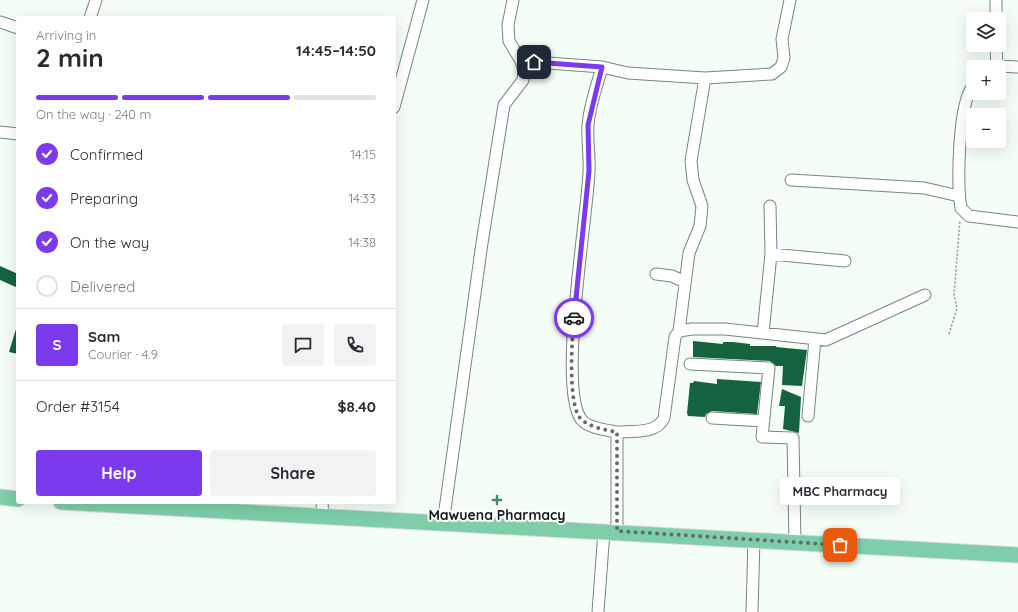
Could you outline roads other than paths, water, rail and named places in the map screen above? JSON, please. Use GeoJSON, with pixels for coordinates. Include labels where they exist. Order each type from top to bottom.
{"type":"FeatureCollection","features":[{"type":"Feature","properties":{"kind":"main road"},"geometry":{"type":"LineString","coordinates":[[0,497],[16,498]]}},
{"type":"Feature","properties":{"kind":"main road"},"geometry":{"type":"LineString","coordinates":[[94,504],[323,518],[611,531],[1018,555]]}},
{"type":"Feature","properties":{"kind":"street"},"geometry":{"type":"LineString","coordinates":[[91,16],[96,0]]}},
{"type":"Feature","properties":{"kind":"street"},"geometry":{"type":"LineString","coordinates":[[396,92],[423,0]]}},
{"type":"Feature","properties":{"kind":"street"},"geometry":{"type":"LineString","coordinates":[[443,524],[481,251],[504,105],[523,80],[524,71],[521,61],[509,41],[508,25],[513,0]]}},
{"type":"Feature","properties":{"kind":"street"},"geometry":{"type":"LineString","coordinates":[[521,61],[602,67],[628,73],[705,78],[739,75],[762,76],[772,74],[781,67],[784,58],[782,39],[790,0]]}},
{"type":"Feature","properties":{"kind":"street"},"geometry":{"type":"LineString","coordinates":[[996,0],[996,12]]}},
{"type":"Feature","properties":{"kind":"street"},"geometry":{"type":"LineString","coordinates":[[0,22],[16,27]]}},
{"type":"Feature","properties":{"kind":"street"},"geometry":{"type":"LineString","coordinates":[[1006,66],[1018,67]]}},
{"type":"Feature","properties":{"kind":"street"},"geometry":{"type":"LineString","coordinates":[[602,67],[588,125],[589,171],[572,340],[572,382],[575,406],[581,420],[599,428],[617,432],[655,428],[661,424],[664,418],[689,253],[700,226],[702,206],[693,180],[691,161],[705,78]]}},
{"type":"Feature","properties":{"kind":"street"},"geometry":{"type":"LineString","coordinates":[[967,100],[964,107],[959,196],[961,208],[969,216],[1018,222]]}},
{"type":"Feature","properties":{"kind":"street"},"geometry":{"type":"LineString","coordinates":[[0,132],[16,134]]}},
{"type":"Feature","properties":{"kind":"street"},"geometry":{"type":"LineString","coordinates":[[791,180],[924,188],[959,196]]}},
{"type":"Feature","properties":{"kind":"street"},"geometry":{"type":"LineString","coordinates":[[763,333],[771,254],[770,206]]}},
{"type":"Feature","properties":{"kind":"street"},"geometry":{"type":"LineString","coordinates":[[771,254],[845,261]]}},
{"type":"Feature","properties":{"kind":"street"},"geometry":{"type":"LineString","coordinates":[[656,274],[672,276],[684,282]]}},
{"type":"Feature","properties":{"kind":"street"},"geometry":{"type":"LineString","coordinates":[[678,331],[692,329],[725,329],[826,340],[846,332],[857,324],[925,296]]}},
{"type":"Feature","properties":{"kind":"street"},"geometry":{"type":"LineString","coordinates":[[808,416],[815,339]]}},
{"type":"Feature","properties":{"kind":"street"},"geometry":{"type":"LineString","coordinates":[[690,364],[770,368],[762,437],[793,438],[794,542]]}},
{"type":"Feature","properties":{"kind":"street"},"geometry":{"type":"LineString","coordinates":[[712,418],[764,421]]}},
{"type":"Feature","properties":{"kind":"street"},"geometry":{"type":"LineString","coordinates":[[598,612],[611,531],[617,432]]}},
{"type":"Feature","properties":{"kind":"street"},"geometry":{"type":"LineString","coordinates":[[322,504],[323,518]]}},
{"type":"Feature","properties":{"kind":"street"},"geometry":{"type":"LineString","coordinates":[[752,612],[754,539]]}},
{"type":"Feature","properties":{"kind":"place","name":"Mawuena Pharmacy"},"geometry":{"type":"Point","coordinates":[497,500]}},
{"type":"Feature","properties":{"kind":"place","name":"MBC Pharmacy"},"geometry":{"type":"Point","coordinates":[840,545]}}]}
